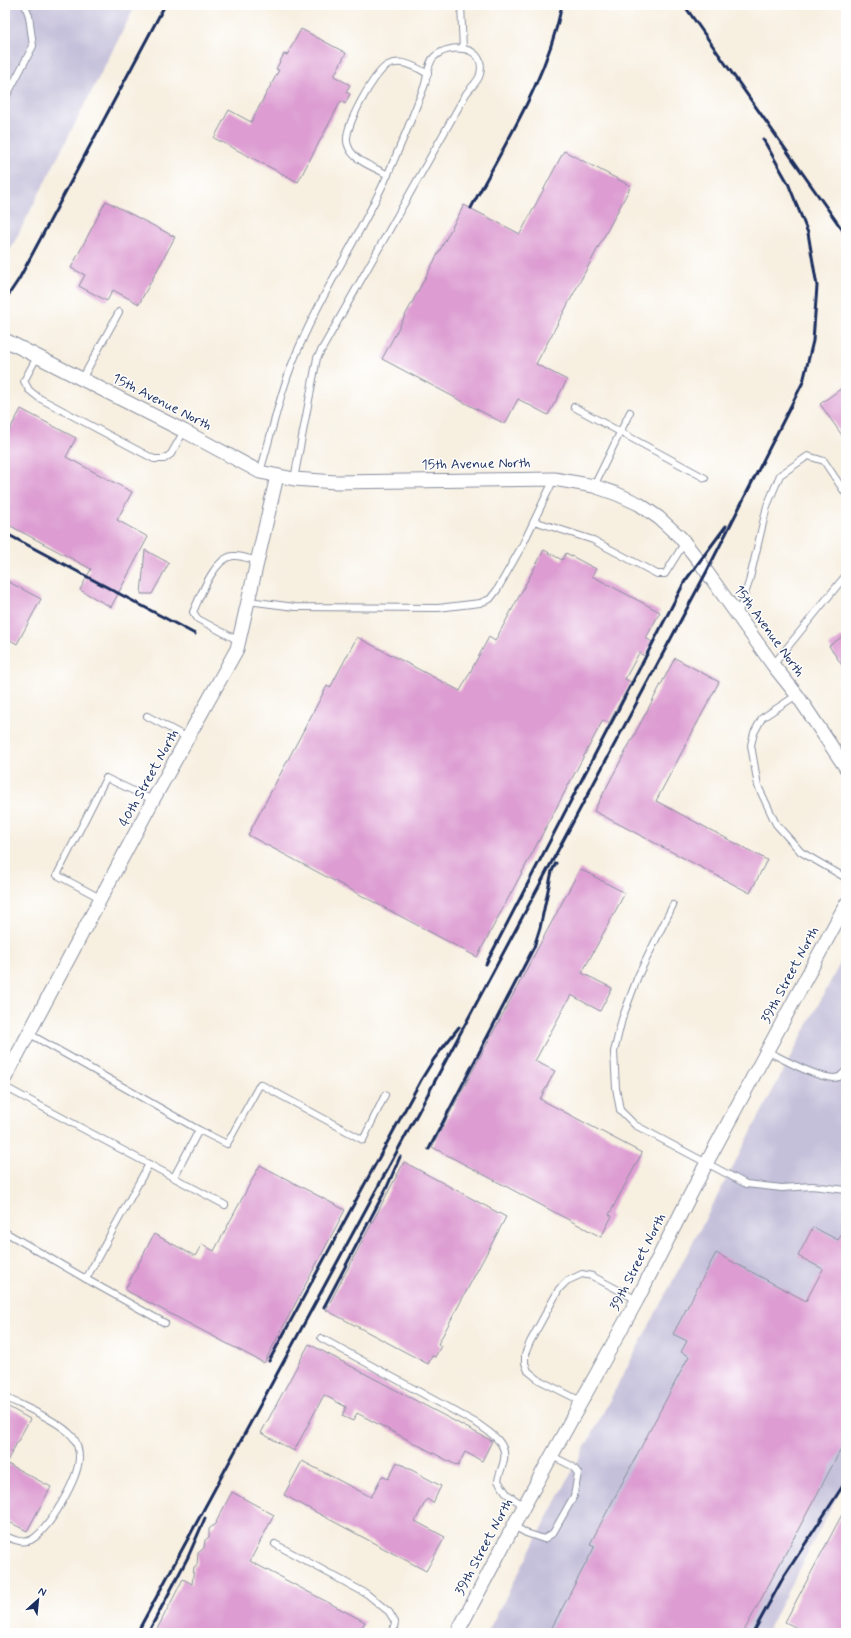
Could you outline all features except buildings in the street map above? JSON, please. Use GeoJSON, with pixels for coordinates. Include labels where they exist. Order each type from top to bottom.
{"type":"FeatureCollection","features":[{"type":"Feature","properties":{"kind":"street","name":"15th Avenue North"},"geometry":{"type":"LineString","coordinates":[[5,340],[184,431],[260,472],[294,479],[336,482],[554,479],[594,486],[617,494],[638,504],[659,518],[685,542],[846,768]]}},
{"type":"Feature","properties":{"kind":"street","name":"40th Street North"},"geometry":{"type":"LineString","coordinates":[[5,1078],[28,1033],[102,899],[153,800],[236,650],[277,476]]}},
{"type":"Feature","properties":{"kind":"street","name":"39th Street North"},"geometry":{"type":"LineString","coordinates":[[457,1633],[551,1456],[637,1300],[706,1164],[846,904]]}},
{"type":"Feature","properties":{"kind":"lane"},"geometry":{"type":"LineString","coordinates":[[5,99],[33,46],[29,16],[25,5]]}},
{"type":"Feature","properties":{"kind":"lane"},"geometry":{"type":"LineString","coordinates":[[461,5],[463,49]]}},
{"type":"Feature","properties":{"kind":"lane"},"geometry":{"type":"LineString","coordinates":[[260,472],[287,380],[300,343],[388,175],[428,74],[431,60],[439,52],[451,48],[463,49],[474,53],[480,61],[480,75],[466,94],[317,358],[294,479]]}},
{"type":"Feature","properties":{"kind":"lane"},"geometry":{"type":"LineString","coordinates":[[388,175],[360,160],[350,151],[346,141],[357,108],[373,80],[388,65],[400,62],[414,66],[428,74]]}},
{"type":"Feature","properties":{"kind":"lane"},"geometry":{"type":"LineString","coordinates":[[82,379],[119,312]]}},
{"type":"Feature","properties":{"kind":"lane"},"geometry":{"type":"LineString","coordinates":[[37,357],[24,381],[29,390],[39,398],[154,458],[164,459],[171,454],[184,431]]}},
{"type":"Feature","properties":{"kind":"lane"},"geometry":{"type":"LineString","coordinates":[[574,407],[705,478]]}},
{"type":"Feature","properties":{"kind":"lane"},"geometry":{"type":"LineString","coordinates":[[594,486],[630,412]]}},
{"type":"Feature","properties":{"kind":"lane"},"geometry":{"type":"LineString","coordinates":[[738,616],[749,582],[766,506],[780,475],[808,456],[824,461],[846,494]]}},
{"type":"Feature","properties":{"kind":"lane"},"geometry":{"type":"LineString","coordinates":[[248,601],[296,607],[438,608],[480,603],[490,600],[522,546],[554,479]]}},
{"type":"Feature","properties":{"kind":"lane"},"geometry":{"type":"LineString","coordinates":[[534,521],[593,540],[657,574],[665,574],[685,542]]}},
{"type":"Feature","properties":{"kind":"lane"},"geometry":{"type":"LineString","coordinates":[[239,640],[198,619],[193,612],[202,592],[218,565],[231,556],[241,556],[257,561]]}},
{"type":"Feature","properties":{"kind":"lane"},"geometry":{"type":"LineString","coordinates":[[773,665],[846,575]]}},
{"type":"Feature","properties":{"kind":"lane"},"geometry":{"type":"LineString","coordinates":[[796,696],[762,718],[754,733],[750,745],[758,786],[776,824],[796,848],[846,878]]}},
{"type":"Feature","properties":{"kind":"lane"},"geometry":{"type":"LineString","coordinates":[[147,716],[188,738]]}},
{"type":"Feature","properties":{"kind":"lane"},"geometry":{"type":"LineString","coordinates":[[102,899],[57,875],[106,778],[153,800]]}},
{"type":"Feature","properties":{"kind":"lane"},"geometry":{"type":"LineString","coordinates":[[673,905],[638,976],[622,1018],[614,1052],[616,1088],[620,1110],[635,1125],[746,1184],[782,1188],[812,1186],[846,1190]]}},
{"type":"Feature","properties":{"kind":"lane"},"geometry":{"type":"LineString","coordinates":[[28,1033],[199,1130],[227,1144],[260,1084],[363,1140],[385,1095]]}},
{"type":"Feature","properties":{"kind":"lane"},"geometry":{"type":"LineString","coordinates":[[767,1051],[828,1078],[838,1077],[846,1071]]}},
{"type":"Feature","properties":{"kind":"lane"},"geometry":{"type":"LineString","coordinates":[[5,1087],[225,1205]]}},
{"type":"Feature","properties":{"kind":"lane"},"geometry":{"type":"LineString","coordinates":[[174,1177],[199,1130]]}},
{"type":"Feature","properties":{"kind":"lane"},"geometry":{"type":"LineString","coordinates":[[86,1279],[149,1164]]}},
{"type":"Feature","properties":{"kind":"lane"},"geometry":{"type":"LineString","coordinates":[[5,1232],[165,1323]]}},
{"type":"Feature","properties":{"kind":"lane"},"geometry":{"type":"LineString","coordinates":[[581,1401],[539,1380],[528,1371],[525,1362],[525,1354],[530,1342],[559,1289],[567,1281],[582,1274],[592,1276],[637,1300]]}},
{"type":"Feature","properties":{"kind":"lane"},"geometry":{"type":"LineString","coordinates":[[321,1338],[478,1424],[495,1437],[504,1447],[504,1459],[498,1481],[506,1494],[524,1506]]}},
{"type":"Feature","properties":{"kind":"lane"},"geometry":{"type":"LineString","coordinates":[[5,1397],[62,1427],[74,1438],[78,1447],[79,1458],[75,1473],[64,1499],[40,1532],[30,1540],[21,1542],[5,1536]]}},
{"type":"Feature","properties":{"kind":"lane"},"geometry":{"type":"LineString","coordinates":[[514,1526],[526,1533],[544,1540],[553,1533],[574,1496],[578,1473],[572,1466],[551,1456]]}},
{"type":"Feature","properties":{"kind":"lane"},"geometry":{"type":"LineString","coordinates":[[275,1544],[367,1594],[389,1612],[395,1622],[393,1633]]}},
{"type":"Feature","properties":{"kind":"shaded area"},"geometry":{"type":"Polygon","coordinates":[[[5,5],[136,5],[5,260],[5,5]]]}},
{"type":"Feature","properties":{"kind":"shaded area"},"geometry":{"type":"Polygon","coordinates":[[[846,952],[846,1479],[766,1633],[487,1633],[846,952]]]}},
{"type":"Feature","properties":{"kind":"railway"},"geometry":{"type":"LineString","coordinates":[[5,300],[19,279],[165,5]]}},
{"type":"Feature","properties":{"kind":"railway"},"geometry":{"type":"LineString","coordinates":[[471,208],[524,110],[536,84],[555,32],[562,5]]}},
{"type":"Feature","properties":{"kind":"railway"},"geometry":{"type":"LineString","coordinates":[[684,5],[846,235]]}},
{"type":"Feature","properties":{"kind":"railway"},"geometry":{"type":"LineString","coordinates":[[137,1633],[421,1107],[707,571],[803,382],[813,341],[817,286],[808,233],[788,183],[763,139]]}},
{"type":"Feature","properties":{"kind":"railway"},"geometry":{"type":"LineString","coordinates":[[486,964],[685,581],[726,526]]}},
{"type":"Feature","properties":{"kind":"railway"},"geometry":{"type":"LineString","coordinates":[[5,533],[195,634]]}},
{"type":"Feature","properties":{"kind":"railway"},"geometry":{"type":"LineString","coordinates":[[429,1149],[534,947],[540,928],[552,871],[556,863]]}},
{"type":"Feature","properties":{"kind":"railway"},"geometry":{"type":"LineString","coordinates":[[269,1361],[421,1080],[434,1059],[459,1027]]}},
{"type":"Feature","properties":{"kind":"railway"},"geometry":{"type":"LineString","coordinates":[[324,1307],[387,1187],[400,1157]]}},
{"type":"Feature","properties":{"kind":"railway"},"geometry":{"type":"LineString","coordinates":[[753,1633],[783,1578],[846,1481]]}},
{"type":"Feature","properties":{"kind":"railway"},"geometry":{"type":"LineString","coordinates":[[148,1633],[188,1557],[205,1518]]}}]}
